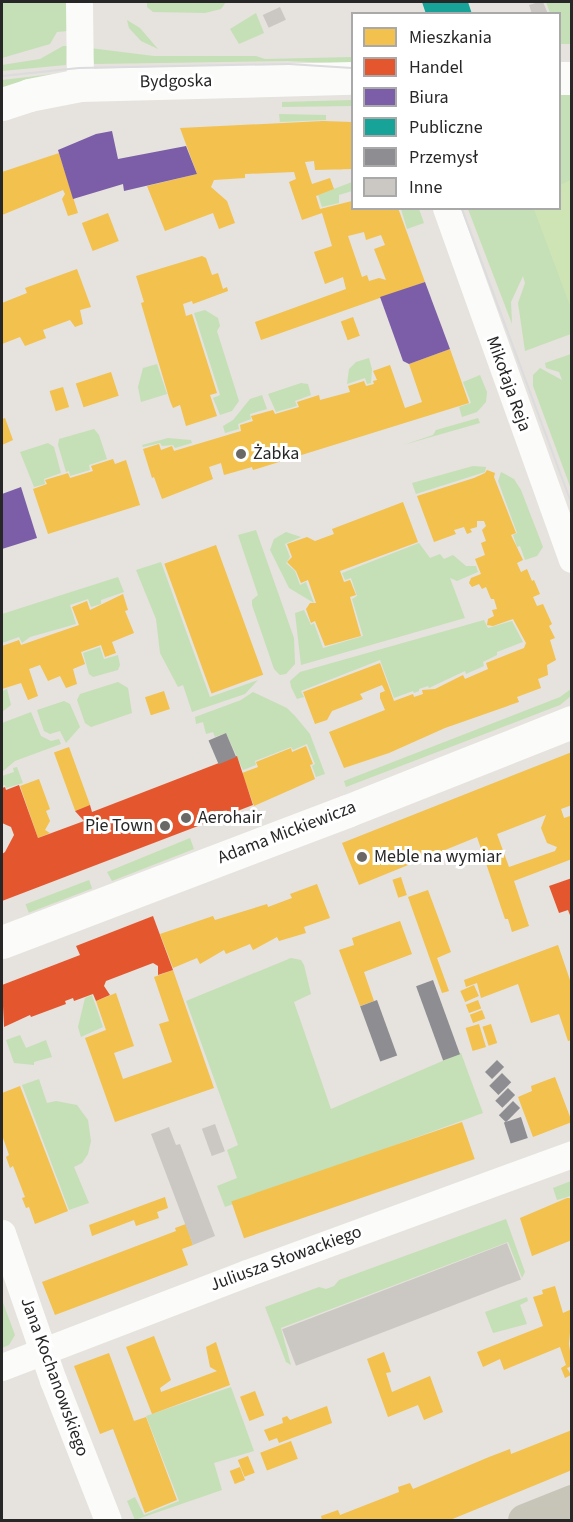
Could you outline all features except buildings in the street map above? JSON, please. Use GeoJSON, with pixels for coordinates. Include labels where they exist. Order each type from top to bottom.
{"type":"FeatureCollection","features":[{"type":"Feature","properties":{"kind":"main road"},"geometry":{"type":"LineString","coordinates":[[524,1521],[572,1501]]}},
{"type":"Feature","properties":{"kind":"street"},"geometry":{"type":"LineString","coordinates":[[79,2],[80,85]]}},
{"type":"Feature","properties":{"kind":"street","name":"Bydgoska"},"geometry":{"type":"LineString","coordinates":[[2,104],[47,90],[80,85],[351,78]]}},
{"type":"Feature","properties":{"kind":"street","name":"Mikołaja Reja"},"geometry":{"type":"LineString","coordinates":[[447,210],[572,559]]}},
{"type":"Feature","properties":{"kind":"street","name":"Adama Mickiewicza"},"geometry":{"type":"LineString","coordinates":[[2,942],[347,811],[572,722]]}},
{"type":"Feature","properties":{"kind":"street","name":"Juliusza Słowackiego"},"geometry":{"type":"LineString","coordinates":[[2,1367],[572,1154]]}},
{"type":"Feature","properties":{"kind":"street","name":"Jana Kochanowskiego"},"geometry":{"type":"LineString","coordinates":[[2,1233],[45,1350],[53,1380],[108,1521]]}},
{"type":"Feature","properties":{"kind":"green space"},"geometry":{"type":"Polygon","coordinates":[[[2,2],[68,2],[68,31],[57,32],[50,44],[2,58],[2,2]]]}},
{"type":"Feature","properties":{"kind":"green space"},"geometry":{"type":"Polygon","coordinates":[[[147,2],[226,2],[221,9],[205,13],[153,12],[147,7],[147,2]]]}},
{"type":"Feature","properties":{"kind":"green space"},"geometry":{"type":"Polygon","coordinates":[[[546,2],[571,2],[571,44],[561,44],[561,12],[550,12],[546,2]]]}},
{"type":"Feature","properties":{"kind":"green space"},"geometry":{"type":"Polygon","coordinates":[[[256,13],[264,33],[239,44],[230,29],[256,13]]]}},
{"type":"Feature","properties":{"kind":"green space"},"geometry":{"type":"Polygon","coordinates":[[[127,20],[140,28],[158,49],[141,41],[129,28],[127,20]]]}},
{"type":"Feature","properties":{"kind":"green space"},"geometry":{"type":"Polygon","coordinates":[[[67,46],[66,65],[2,71],[2,65],[40,59],[67,46]]]}},
{"type":"Feature","properties":{"kind":"green space"},"geometry":{"type":"Polygon","coordinates":[[[90,48],[154,56],[256,56],[265,59],[351,57],[351,64],[288,61],[94,64],[90,48]]]}},
{"type":"Feature","properties":{"kind":"green space"},"geometry":{"type":"Polygon","coordinates":[[[62,73],[2,96],[2,80],[62,73]]]}},
{"type":"Feature","properties":{"kind":"green space"},"geometry":{"type":"Polygon","coordinates":[[[561,95],[571,95],[571,334],[525,351],[518,303],[525,283],[523,276],[511,302],[512,324],[468,210],[561,210],[561,95]]]}},
{"type":"Feature","properties":{"kind":"green space"},"geometry":{"type":"Polygon","coordinates":[[[351,100],[351,106],[282,107],[282,102],[351,100]]]}},
{"type":"Feature","properties":{"kind":"green space"},"geometry":{"type":"Polygon","coordinates":[[[279,114],[326,115],[326,120],[280,122],[279,114]]]}},
{"type":"Feature","properties":{"kind":"green space"},"geometry":{"type":"Polygon","coordinates":[[[572,180],[571,308],[534,210],[561,210],[561,185],[572,180]]]}},
{"type":"Feature","properties":{"kind":"green space"},"geometry":{"type":"Polygon","coordinates":[[[351,182],[351,191],[339,195],[339,203],[322,207],[318,195],[351,182]]]}},
{"type":"Feature","properties":{"kind":"green space"},"geometry":{"type":"Polygon","coordinates":[[[401,210],[419,210],[424,223],[407,229],[401,210]]]}},
{"type":"Feature","properties":{"kind":"green space"},"geometry":{"type":"Polygon","coordinates":[[[205,310],[218,318],[220,326],[217,331],[239,401],[232,411],[220,415],[213,398],[220,395],[194,313],[205,310]]]}},
{"type":"Feature","properties":{"kind":"green space"},"geometry":{"type":"Polygon","coordinates":[[[572,354],[571,489],[533,386],[533,375],[540,368],[562,380],[559,372],[546,368],[545,363],[572,354]]]}},
{"type":"Feature","properties":{"kind":"green space"},"geometry":{"type":"Polygon","coordinates":[[[369,358],[372,369],[371,383],[367,384],[365,378],[347,384],[349,369],[356,362],[369,358]]]}},
{"type":"Feature","properties":{"kind":"green space"},"geometry":{"type":"Polygon","coordinates":[[[157,364],[167,394],[141,402],[138,387],[143,368],[157,364]]]}},
{"type":"Feature","properties":{"kind":"green space"},"geometry":{"type":"Polygon","coordinates":[[[480,375],[487,392],[486,402],[477,412],[462,417],[459,407],[471,403],[463,382],[480,375]]]}},
{"type":"Feature","properties":{"kind":"green space"},"geometry":{"type":"Polygon","coordinates":[[[301,383],[308,384],[311,395],[295,401],[297,406],[276,412],[268,394],[301,383]]]}},
{"type":"Feature","properties":{"kind":"green space"},"geometry":{"type":"Polygon","coordinates":[[[262,395],[267,409],[250,414],[251,419],[238,424],[239,429],[225,433],[223,426],[233,420],[250,399],[262,395]]]}},
{"type":"Feature","properties":{"kind":"green space"},"geometry":{"type":"Polygon","coordinates":[[[478,418],[480,423],[403,445],[433,435],[436,430],[478,418]]]}},
{"type":"Feature","properties":{"kind":"green space"},"geometry":{"type":"Polygon","coordinates":[[[94,429],[99,435],[107,459],[89,465],[90,470],[70,476],[69,471],[66,472],[58,445],[59,439],[94,429]]]}},
{"type":"Feature","properties":{"kind":"green space"},"geometry":{"type":"Polygon","coordinates":[[[168,438],[191,440],[192,443],[175,448],[173,445],[162,446],[160,443],[143,447],[142,445],[168,438]]]}},
{"type":"Feature","properties":{"kind":"green space"},"geometry":{"type":"Polygon","coordinates":[[[48,443],[54,447],[61,473],[44,479],[45,484],[34,487],[20,452],[48,443]]]}},
{"type":"Feature","properties":{"kind":"green space"},"geometry":{"type":"Polygon","coordinates":[[[473,466],[486,467],[485,472],[416,494],[412,483],[473,466]]]}},
{"type":"Feature","properties":{"kind":"green space"},"geometry":{"type":"Polygon","coordinates":[[[501,472],[514,479],[521,490],[543,547],[537,556],[525,560],[520,546],[517,547],[513,535],[517,533],[498,481],[501,472]]]}},
{"type":"Feature","properties":{"kind":"green space"},"geometry":{"type":"Polygon","coordinates":[[[256,530],[294,638],[295,664],[286,674],[280,675],[274,669],[252,605],[252,600],[258,595],[238,535],[256,530]]]}},
{"type":"Feature","properties":{"kind":"green space"},"geometry":{"type":"Polygon","coordinates":[[[286,532],[301,537],[285,544],[290,557],[286,563],[295,571],[300,585],[306,582],[314,603],[289,588],[270,550],[274,539],[286,532]]]}},
{"type":"Feature","properties":{"kind":"green space"},"geometry":{"type":"Polygon","coordinates":[[[419,543],[430,558],[440,554],[444,559],[453,555],[466,566],[476,566],[478,572],[457,581],[450,578],[465,618],[301,665],[295,613],[304,610],[311,625],[314,623],[323,648],[363,636],[352,599],[357,596],[351,578],[345,580],[342,573],[419,543]]]}},
{"type":"Feature","properties":{"kind":"green space"},"geometry":{"type":"Polygon","coordinates":[[[161,562],[210,697],[258,680],[245,694],[192,712],[183,685],[178,687],[160,653],[156,619],[136,570],[161,562]]]}},
{"type":"Feature","properties":{"kind":"green space"},"geometry":{"type":"Polygon","coordinates":[[[118,577],[124,592],[101,600],[101,604],[91,607],[88,599],[70,605],[76,624],[30,637],[22,643],[19,637],[2,643],[2,614],[118,577]]]}},
{"type":"Feature","properties":{"kind":"green space"},"geometry":{"type":"Polygon","coordinates":[[[484,620],[488,628],[512,621],[523,642],[497,652],[497,655],[483,662],[484,666],[466,674],[465,671],[429,688],[428,686],[414,693],[413,691],[394,698],[380,660],[301,691],[304,697],[297,699],[291,687],[290,681],[300,672],[484,620]]]}},
{"type":"Feature","properties":{"kind":"green space"},"geometry":{"type":"Polygon","coordinates":[[[100,647],[104,659],[118,655],[120,665],[118,670],[93,677],[89,674],[83,653],[100,647]]]}},
{"type":"Feature","properties":{"kind":"green space"},"geometry":{"type":"Polygon","coordinates":[[[118,682],[128,688],[132,713],[91,727],[85,723],[77,700],[80,694],[118,682]]]}},
{"type":"Feature","properties":{"kind":"green space"},"geometry":{"type":"Polygon","coordinates":[[[7,689],[11,705],[2,712],[2,691],[7,689]]]}},
{"type":"Feature","properties":{"kind":"green space"},"geometry":{"type":"Polygon","coordinates":[[[571,689],[571,696],[560,705],[346,787],[344,781],[560,697],[571,689]]]}},
{"type":"Feature","properties":{"kind":"green space"},"geometry":{"type":"Polygon","coordinates":[[[253,692],[287,708],[295,716],[310,734],[325,774],[316,777],[312,766],[315,764],[307,744],[293,750],[291,747],[255,761],[256,765],[243,770],[226,733],[215,737],[213,732],[206,734],[203,722],[196,724],[195,717],[241,700],[253,692]]]}},
{"type":"Feature","properties":{"kind":"green space"},"geometry":{"type":"Polygon","coordinates":[[[64,701],[70,704],[80,727],[66,743],[60,731],[50,734],[44,731],[37,710],[64,701]]]}},
{"type":"Feature","properties":{"kind":"green space"},"geometry":{"type":"Polygon","coordinates":[[[31,712],[41,736],[51,741],[59,739],[61,744],[15,761],[2,772],[2,723],[31,712]]]}},
{"type":"Feature","properties":{"kind":"green space"},"geometry":{"type":"Polygon","coordinates":[[[17,767],[23,783],[6,788],[5,785],[2,786],[2,776],[14,772],[13,768],[17,767]]]}},
{"type":"Feature","properties":{"kind":"green space"},"geometry":{"type":"Polygon","coordinates":[[[190,838],[194,849],[112,881],[107,872],[190,838]]]}},
{"type":"Feature","properties":{"kind":"green space"},"geometry":{"type":"Polygon","coordinates":[[[89,880],[92,888],[29,913],[26,904],[89,880]]]}},
{"type":"Feature","properties":{"kind":"green space"},"geometry":{"type":"Polygon","coordinates":[[[291,958],[301,960],[304,965],[311,994],[294,1002],[331,1109],[461,1053],[483,1113],[225,1207],[217,1186],[237,1178],[227,1150],[238,1145],[186,1001],[291,958]]]}},
{"type":"Feature","properties":{"kind":"green space"},"geometry":{"type":"Polygon","coordinates":[[[92,995],[103,1027],[81,1037],[78,1027],[85,998],[92,995]]]}},
{"type":"Feature","properties":{"kind":"green space"},"geometry":{"type":"Polygon","coordinates":[[[20,1035],[26,1048],[46,1040],[52,1057],[34,1062],[34,1065],[14,1063],[6,1040],[20,1035]]]}},
{"type":"Feature","properties":{"kind":"green space"},"geometry":{"type":"Polygon","coordinates":[[[39,1079],[47,1103],[56,1101],[77,1105],[88,1120],[91,1141],[88,1154],[82,1163],[74,1167],[89,1203],[69,1210],[22,1085],[39,1079]]]}},
{"type":"Feature","properties":{"kind":"green space"},"geometry":{"type":"Polygon","coordinates":[[[571,1181],[571,1196],[557,1200],[553,1188],[571,1181]]]}},
{"type":"Feature","properties":{"kind":"green space"},"geometry":{"type":"Polygon","coordinates":[[[506,1219],[525,1272],[522,1278],[508,1242],[281,1328],[291,1365],[286,1362],[265,1307],[319,1287],[326,1289],[334,1286],[339,1280],[506,1219]]]}},
{"type":"Feature","properties":{"kind":"green space"},"geometry":{"type":"Polygon","coordinates":[[[527,1297],[528,1301],[520,1305],[527,1324],[493,1333],[485,1312],[527,1297]]]}},
{"type":"Feature","properties":{"kind":"green space"},"geometry":{"type":"Polygon","coordinates":[[[2,1300],[15,1335],[9,1345],[2,1348],[2,1300]]]}},
{"type":"Feature","properties":{"kind":"green space"},"geometry":{"type":"Polygon","coordinates":[[[231,1387],[254,1451],[214,1463],[222,1490],[135,1520],[127,1501],[135,1497],[144,1515],[179,1501],[146,1416],[231,1387]]]}},
{"type":"Feature","properties":{"kind":"tram line"},"geometry":{"type":"LineString","coordinates":[[2,76],[79,68],[289,64],[351,68]]}},
{"type":"Feature","properties":{"kind":"tram line"},"geometry":{"type":"LineString","coordinates":[[463,210],[572,504]]}},
{"type":"Feature","properties":{"kind":"place","name":"Żabka"},"geometry":{"type":"Point","coordinates":[241,454]}},
{"type":"Feature","properties":{"kind":"place","name":"Aerohair"},"geometry":{"type":"Point","coordinates":[186,818]}},
{"type":"Feature","properties":{"kind":"place","name":"Pie Town"},"geometry":{"type":"Point","coordinates":[165,826]}},
{"type":"Feature","properties":{"kind":"place","name":"Meble na wymiar"},"geometry":{"type":"Point","coordinates":[362,857]}}]}
